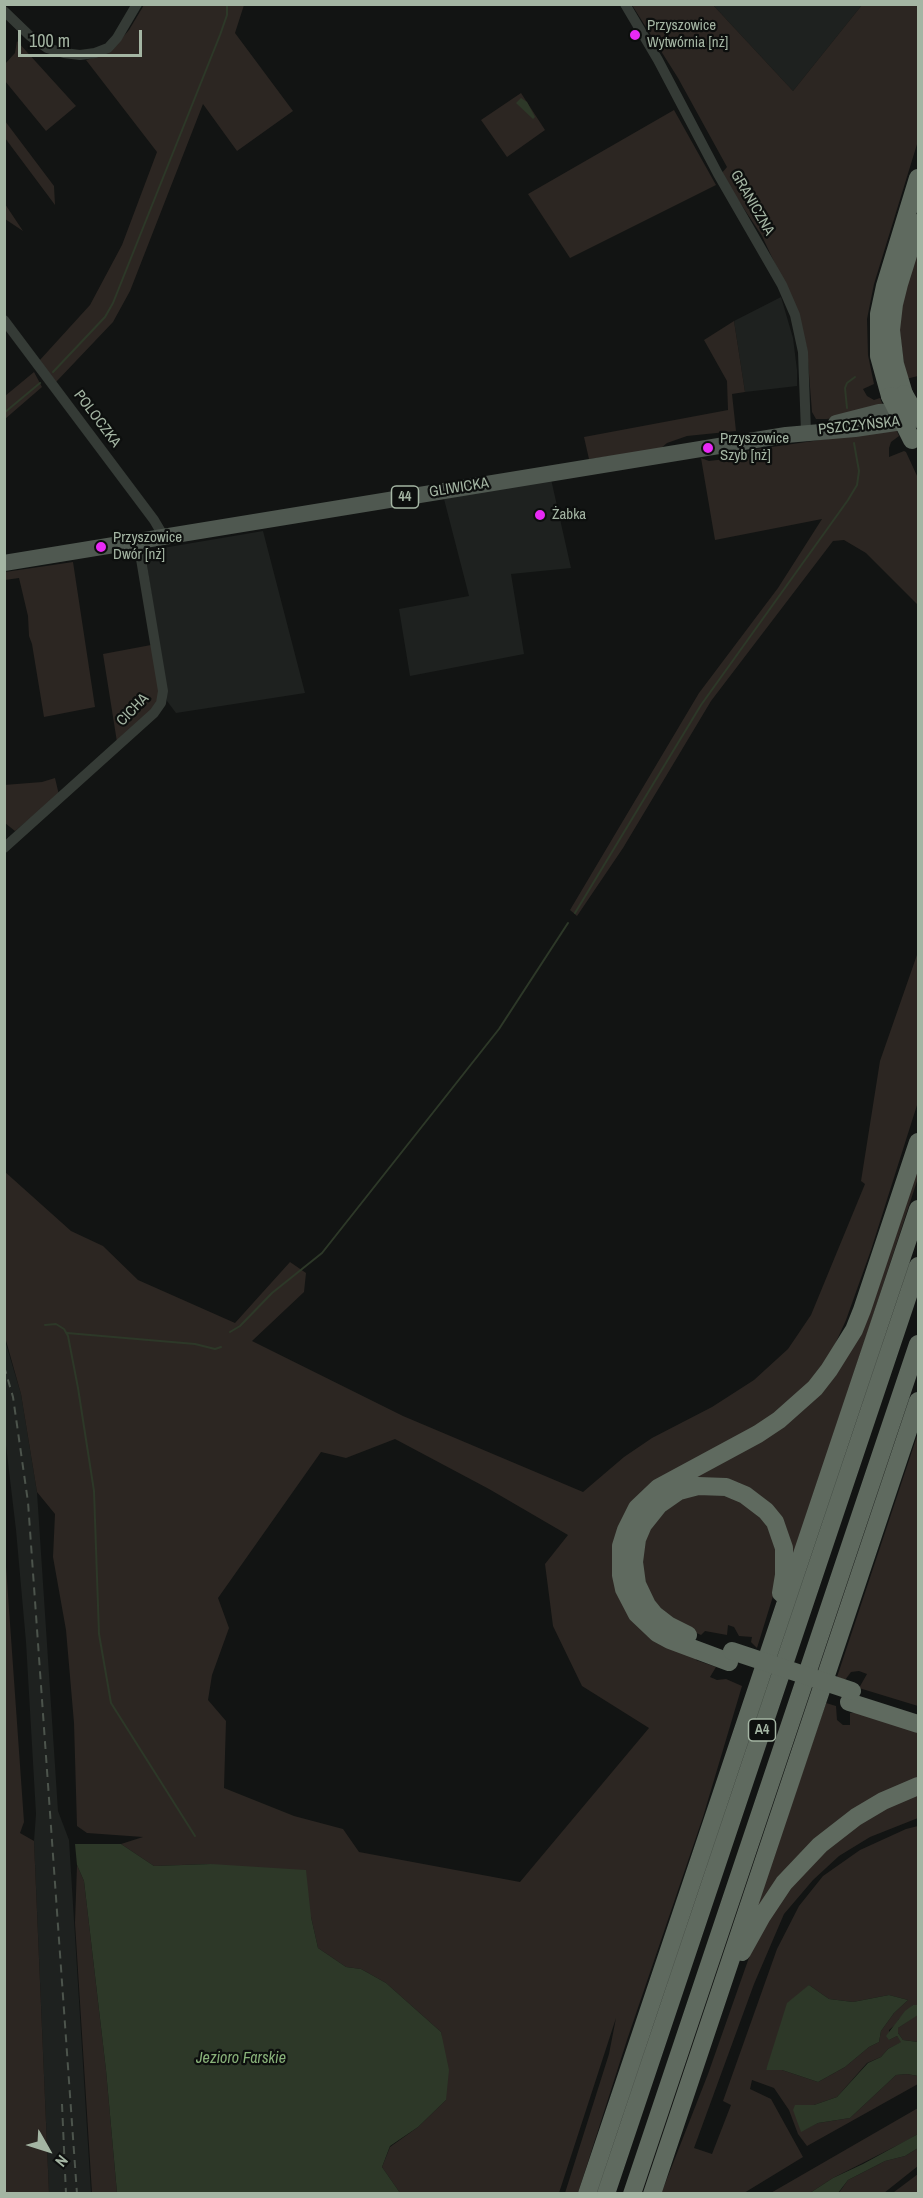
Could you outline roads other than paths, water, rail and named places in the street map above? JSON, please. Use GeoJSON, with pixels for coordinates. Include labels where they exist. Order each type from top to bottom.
{"type":"FeatureCollection","features":[{"type":"Feature","properties":{"kind":"highway"},"geometry":{"type":"LineString","coordinates":[[915,446],[897,395],[879,356],[879,314],[885,286],[918,178]]}},
{"type":"Feature","properties":{"kind":"highway"},"geometry":{"type":"LineString","coordinates":[[918,223],[898,284],[891,330],[897,395],[918,419]]}},
{"type":"Feature","properties":{"kind":"highway"},"geometry":{"type":"LineString","coordinates":[[918,1142],[864,1306],[854,1330],[829,1370],[815,1388],[779,1420],[758,1434],[658,1488],[637,1508],[621,1546],[621,1575],[624,1589],[637,1614],[657,1633],[670,1640],[730,1656],[851,1696],[918,1724]]}},
{"type":"Feature","properties":{"kind":"highway"},"geometry":{"type":"LineString","coordinates":[[587,2193],[918,1209]]}},
{"type":"Feature","properties":{"kind":"highway","name":"A4"},"geometry":{"type":"LineString","coordinates":[[606,2193],[918,1266]]}},
{"type":"Feature","properties":{"kind":"highway","name":"A4"},"geometry":{"type":"LineString","coordinates":[[632,2193],[918,1344]]}},
{"type":"Feature","properties":{"kind":"highway"},"geometry":{"type":"LineString","coordinates":[[652,2193],[918,1401]]}},
{"type":"Feature","properties":{"kind":"highway"},"geometry":{"type":"LineString","coordinates":[[730,1656],[682,1632],[655,1615],[641,1594],[634,1573],[634,1550],[649,1514],[669,1497],[698,1486],[726,1487],[745,1495],[766,1510],[777,1529],[784,1548],[785,1562],[769,1653]]}},
{"type":"Feature","properties":{"kind":"highway"},"geometry":{"type":"LineString","coordinates":[[851,1696],[918,1711]]}},
{"type":"Feature","properties":{"kind":"highway"},"geometry":{"type":"LineString","coordinates":[[713,2013],[762,1916],[784,1883],[804,1860],[837,1830],[856,1817],[883,1801],[918,1786]]}},
{"type":"Feature","properties":{"kind":"main road","name":"PSZCZYŃSKA"},"geometry":{"type":"LineString","coordinates":[[806,432],[867,415],[918,409]]}},
{"type":"Feature","properties":{"kind":"main road","name":"PSZCZYŃSKA"},"geometry":{"type":"LineString","coordinates":[[806,432],[855,429],[918,419]]}},
{"type":"Feature","properties":{"kind":"main road","name":"GLIWICKA"},"geometry":{"type":"LineString","coordinates":[[4,563],[806,432]]}},
{"type":"Feature","properties":{"kind":"street"},"geometry":{"type":"LineString","coordinates":[[4,10],[30,36],[47,48],[80,55],[96,53],[108,48],[117,38],[137,4]]}},
{"type":"Feature","properties":{"kind":"street","name":"GRANICZNA"},"geometry":{"type":"LineString","coordinates":[[625,4],[795,315],[803,352],[806,432]]}},
{"type":"Feature","properties":{"kind":"street","name":"POLOCZKA"},"geometry":{"type":"LineString","coordinates":[[4,320],[154,520],[164,537]]}},
{"type":"Feature","properties":{"kind":"street","name":"CICHA"},"geometry":{"type":"LineString","coordinates":[[4,848],[154,713],[161,703],[163,691],[138,542]]}},
{"type":"Feature","properties":{"kind":"water"},"geometry":{"type":"Polygon","coordinates":[[[521,98],[527,102],[535,117],[533,119],[516,103],[521,98]]]}},
{"type":"Feature","properties":{"kind":"water","name":"Jezioro Farskie"},"geometry":{"type":"Polygon","coordinates":[[[75,1844],[121,1844],[154,1866],[211,1864],[306,1870],[311,1917],[318,1948],[346,1967],[361,1969],[386,1983],[441,2032],[449,2070],[446,2100],[418,2127],[390,2146],[382,2167],[400,2193],[117,2193],[106,2070],[84,1881],[77,1865],[75,1844]]]}},
{"type":"Feature","properties":{"kind":"water"},"geometry":{"type":"Polygon","coordinates":[[[809,1985],[829,1999],[853,2002],[889,1995],[908,2000],[894,2013],[881,2031],[879,2042],[869,2047],[845,2067],[818,2082],[782,2070],[766,2070],[787,2003],[809,1985]]]}},
{"type":"Feature","properties":{"kind":"water"},"geometry":{"type":"Polygon","coordinates":[[[913,2005],[918,2005],[918,2015],[898,2028],[898,2033],[903,2040],[918,2042],[918,2076],[896,2075],[850,2118],[818,2123],[801,2132],[793,2110],[795,2105],[814,2105],[837,2097],[868,2063],[881,2057],[888,2049],[901,2042],[897,2036],[889,2040],[886,2036],[905,2011],[913,2005]]]}},
{"type":"Feature","properties":{"kind":"water"},"geometry":{"type":"Polygon","coordinates":[[[918,2134],[918,2148],[905,2156],[885,2161],[848,2180],[838,2193],[810,2193],[833,2178],[918,2134]]]}},
{"type":"Feature","properties":{"kind":"waterway"},"geometry":{"type":"LineString","coordinates":[[53,372],[105,317],[113,303],[220,35],[227,15],[227,4]]}},
{"type":"Feature","properties":{"kind":"waterway"},"geometry":{"type":"LineString","coordinates":[[847,408],[845,388],[847,383],[855,377]]}},
{"type":"Feature","properties":{"kind":"waterway"},"geometry":{"type":"LineString","coordinates":[[4,413],[40,383]]}},
{"type":"Feature","properties":{"kind":"waterway"},"geometry":{"type":"LineString","coordinates":[[575,913],[701,705],[857,485],[859,471],[854,443]]}},
{"type":"Feature","properties":{"kind":"waterway"},"geometry":{"type":"LineString","coordinates":[[230,1332],[240,1326],[272,1293],[322,1253],[499,1029],[568,923]]}},
{"type":"Feature","properties":{"kind":"waterway"},"geometry":{"type":"LineString","coordinates":[[45,1325],[56,1324],[64,1329],[68,1336],[78,1388],[94,1491],[99,1634],[111,1703],[195,1836]]}},
{"type":"Feature","properties":{"kind":"waterway"},"geometry":{"type":"LineString","coordinates":[[67,1333],[195,1344],[215,1349],[221,1347]]}},
{"type":"Feature","properties":{"kind":"railway"},"geometry":{"type":"LineString","coordinates":[[4,1366],[13,1397],[28,1502],[77,2194]]}},
{"type":"Feature","properties":{"kind":"railway"},"geometry":{"type":"LineString","coordinates":[[62,2104],[66,2194]]}},
{"type":"Feature","properties":{"kind":"place","name":"Przyszowice Wytwórnia [nż]"},"geometry":{"type":"Point","coordinates":[635,35]}},
{"type":"Feature","properties":{"kind":"place","name":"Przyszowice Szyb [nż]"},"geometry":{"type":"Point","coordinates":[708,448]}},
{"type":"Feature","properties":{"kind":"place","name":"Żabka"},"geometry":{"type":"Point","coordinates":[540,515]}},
{"type":"Feature","properties":{"kind":"place","name":"Przyszowice Dwór [nż]"},"geometry":{"type":"Point","coordinates":[101,547]}}]}
